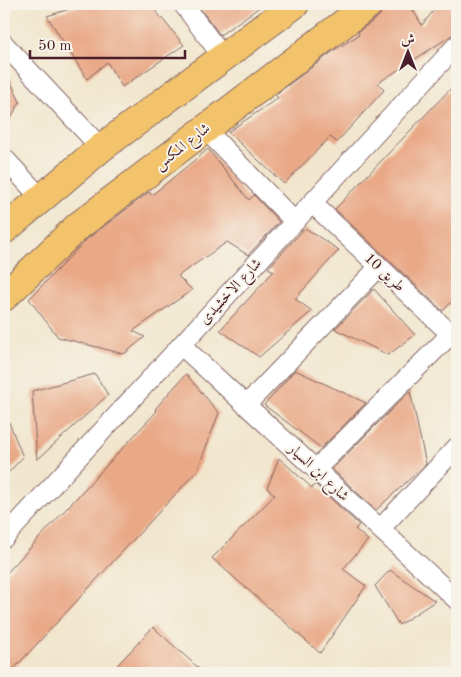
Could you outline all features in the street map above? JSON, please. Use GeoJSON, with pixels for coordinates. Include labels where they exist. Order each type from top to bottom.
{"type":"FeatureCollection","features":[{"type":"Feature","properties":{"kind":"main road"},"geometry":{"type":"LineString","coordinates":[[4,230],[100,148],[222,56],[295,4]]}},
{"type":"Feature","properties":{"kind":"main road","name":"شارع المكس"},"geometry":{"type":"LineString","coordinates":[[4,297],[77,227],[369,4]]}},
{"type":"Feature","properties":{"kind":"street"},"geometry":{"type":"LineString","coordinates":[[183,4],[222,56]]}},
{"type":"Feature","properties":{"kind":"street"},"geometry":{"type":"LineString","coordinates":[[4,44],[100,148]]}},
{"type":"Feature","properties":{"kind":"street","name":"شارع الاخشيدى"},"geometry":{"type":"LineString","coordinates":[[4,538],[295,222],[454,57]]}},
{"type":"Feature","properties":{"kind":"street"},"geometry":{"type":"LineString","coordinates":[[205,129],[295,222]]}},
{"type":"Feature","properties":{"kind":"street"},"geometry":{"type":"LineString","coordinates":[[4,158],[41,198]]}},
{"type":"Feature","properties":{"kind":"street","name":"طريق 10"},"geometry":{"type":"LineString","coordinates":[[312,204],[454,337]]}},
{"type":"Feature","properties":{"kind":"street"},"geometry":{"type":"LineString","coordinates":[[246,405],[379,267]]}},
{"type":"Feature","properties":{"kind":"street"},"geometry":{"type":"LineString","coordinates":[[316,469],[454,337]]}},
{"type":"Feature","properties":{"kind":"street","name":"شارع ابن السيار"},"geometry":{"type":"LineString","coordinates":[[181,345],[380,529],[453,589]]}},
{"type":"Feature","properties":{"kind":"street"},"geometry":{"type":"LineString","coordinates":[[380,529],[457,447]]}},
{"type":"Feature","properties":{"kind":"building"},"geometry":{"type":"Polygon","coordinates":[[[86,4],[150,4],[184,45],[122,87],[107,62],[87,79],[47,16],[86,4]]]}},
{"type":"Feature","properties":{"kind":"building"},"geometry":{"type":"Polygon","coordinates":[[[197,4],[264,4],[220,35],[197,4]]]}},
{"type":"Feature","properties":{"kind":"building"},"geometry":{"type":"Polygon","coordinates":[[[384,4],[409,4],[422,25],[439,4],[457,4],[457,32],[378,83],[384,90],[337,142],[330,137],[284,184],[228,132],[278,98],[275,95],[336,49],[359,35],[358,32],[379,16],[384,4]]]}},
{"type":"Feature","properties":{"kind":"building"},"geometry":{"type":"Polygon","coordinates":[[[4,67],[20,102],[4,130],[4,67]]]}},
{"type":"Feature","properties":{"kind":"building"},"geometry":{"type":"Polygon","coordinates":[[[457,82],[457,296],[443,311],[335,209],[457,82]]]}},
{"type":"Feature","properties":{"kind":"building"},"geometry":{"type":"Polygon","coordinates":[[[208,149],[249,200],[254,195],[279,222],[248,255],[227,242],[178,276],[192,290],[133,331],[145,337],[124,354],[58,337],[29,299],[87,239],[149,192],[152,195],[208,149]]]}},
{"type":"Feature","properties":{"kind":"building"},"geometry":{"type":"Polygon","coordinates":[[[305,228],[339,250],[295,299],[312,311],[259,357],[220,330],[274,271],[268,268],[305,228]]]}},
{"type":"Feature","properties":{"kind":"building"},"geometry":{"type":"Polygon","coordinates":[[[374,289],[415,335],[388,355],[335,329],[374,289]]]}},
{"type":"Feature","properties":{"kind":"building"},"geometry":{"type":"Polygon","coordinates":[[[295,370],[366,403],[321,448],[264,405],[295,370]]]}},
{"type":"Feature","properties":{"kind":"building"},"geometry":{"type":"Polygon","coordinates":[[[95,374],[108,395],[37,460],[32,391],[95,374]]]}},
{"type":"Feature","properties":{"kind":"building"},"geometry":{"type":"Polygon","coordinates":[[[186,374],[219,413],[197,471],[10,673],[4,673],[4,576],[157,411],[155,409],[186,374]]]}},
{"type":"Feature","properties":{"kind":"building"},"geometry":{"type":"Polygon","coordinates":[[[410,391],[426,464],[376,510],[332,469],[410,391]]]}},
{"type":"Feature","properties":{"kind":"building"},"geometry":{"type":"Polygon","coordinates":[[[4,410],[23,457],[4,477],[4,410]]]}},
{"type":"Feature","properties":{"kind":"building"},"geometry":{"type":"Polygon","coordinates":[[[279,458],[312,488],[315,484],[359,525],[355,529],[368,540],[343,569],[366,586],[320,653],[212,558],[275,495],[267,488],[279,458]]]}},
{"type":"Feature","properties":{"kind":"building"},"geometry":{"type":"Polygon","coordinates":[[[390,570],[435,601],[399,625],[375,586],[390,570]]]}},
{"type":"Feature","properties":{"kind":"building"},"geometry":{"type":"Polygon","coordinates":[[[153,627],[204,673],[110,673],[153,627]]]}}]}
